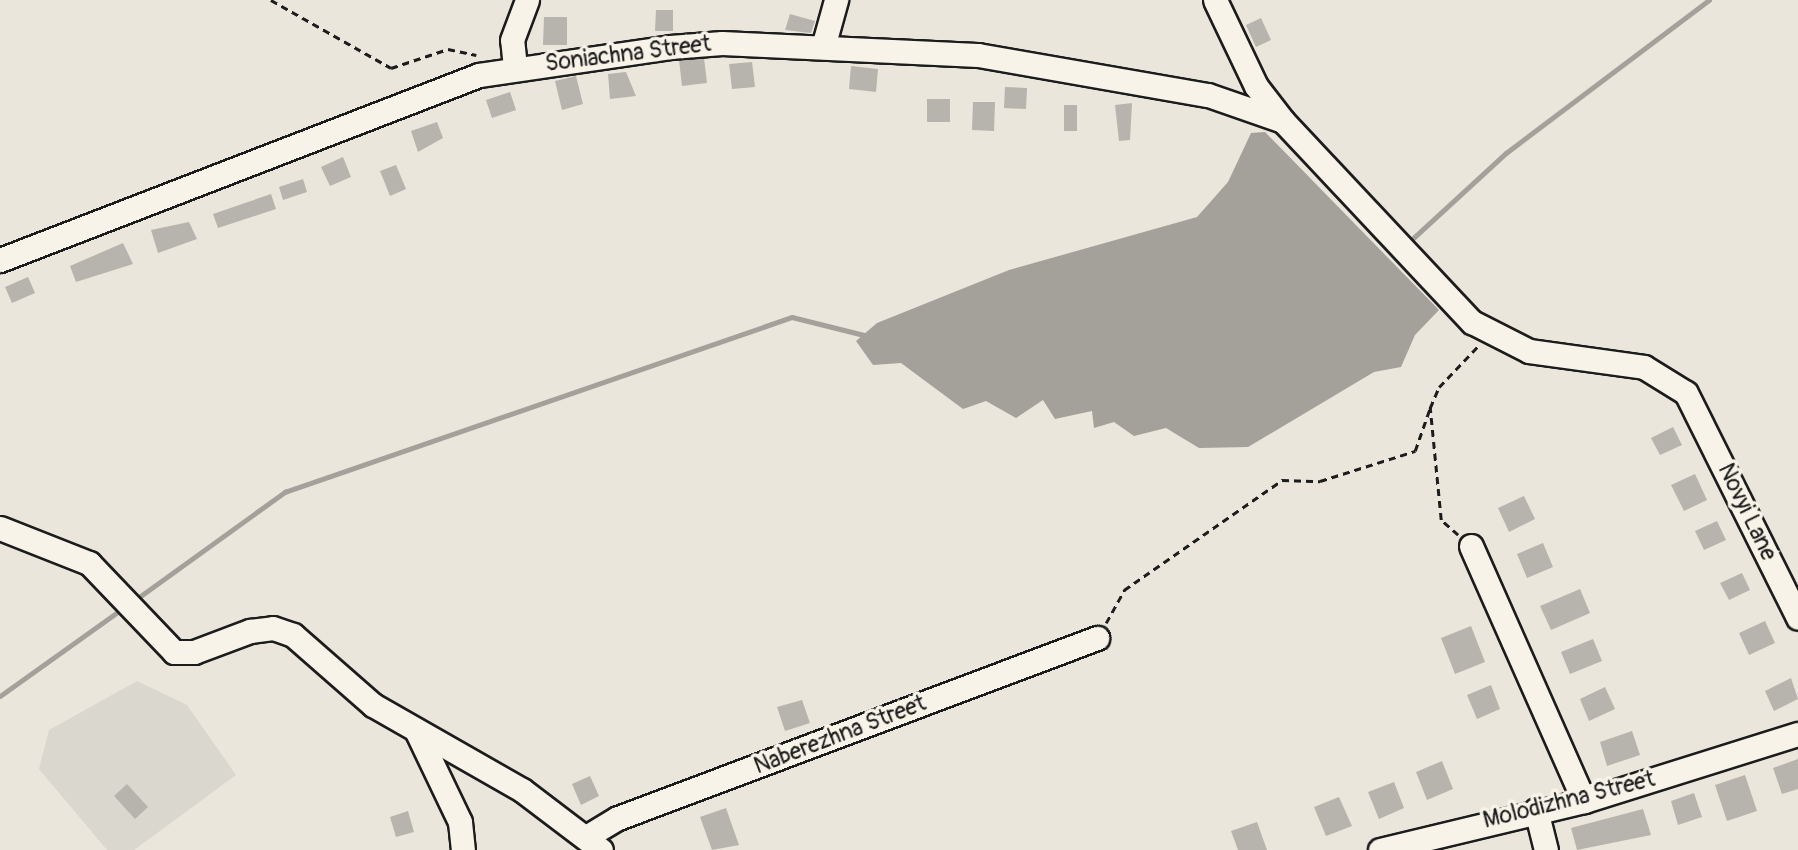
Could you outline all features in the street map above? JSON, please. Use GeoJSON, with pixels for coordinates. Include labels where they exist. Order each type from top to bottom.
{"type":"FeatureCollection","features":[{"type":"Feature","properties":{"kind":"street"},"geometry":{"type":"LineString","coordinates":[[515,67],[512,40],[527,0]]}},
{"type":"Feature","properties":{"kind":"street"},"geometry":{"type":"LineString","coordinates":[[823,47],[836,0]]}},
{"type":"Feature","properties":{"kind":"street","name":"Novyi Lane"},"geometry":{"type":"LineString","coordinates":[[1215,0],[1256,86],[1283,121],[1381,219],[1455,308],[1489,334],[1529,351],[1644,368],[1674,382],[1696,407],[1798,618]]}},
{"type":"Feature","properties":{"kind":"street","name":"Soniachna Street"},"geometry":{"type":"LineString","coordinates":[[0,260],[479,75],[515,67],[722,43],[978,55],[1208,95],[1283,121]]}},
{"type":"Feature","properties":{"kind":"street"},"geometry":{"type":"LineString","coordinates":[[0,528],[89,564],[174,652],[274,628],[293,635],[373,705],[522,790],[594,844]]}},
{"type":"Feature","properties":{"kind":"street"},"geometry":{"type":"LineString","coordinates":[[1471,546],[1584,801]]}},
{"type":"Feature","properties":{"kind":"street","name":"Naberezhna Street"},"geometry":{"type":"LineString","coordinates":[[594,844],[618,818],[1097,638]]}},
{"type":"Feature","properties":{"kind":"street"},"geometry":{"type":"LineString","coordinates":[[416,730],[460,822],[463,850]]}},
{"type":"Feature","properties":{"kind":"street","name":"Molodizhna Street"},"geometry":{"type":"LineString","coordinates":[[1380,850],[1536,810],[1584,801],[1798,734]]}},
{"type":"Feature","properties":{"kind":"street"},"geometry":{"type":"LineString","coordinates":[[1536,810],[1546,850]]}},
{"type":"Feature","properties":{"kind":"path"},"geometry":{"type":"LineString","coordinates":[[271,0],[391,68],[448,49],[484,58]]}},
{"type":"Feature","properties":{"kind":"path"},"geometry":{"type":"LineString","coordinates":[[1097,638],[1124,590],[1282,480],[1320,481],[1415,451],[1439,387],[1489,334]]}},
{"type":"Feature","properties":{"kind":"path"},"geometry":{"type":"LineString","coordinates":[[1430,408],[1441,520],[1471,546]]}},
{"type":"Feature","properties":{"kind":"shaded area"},"geometry":{"type":"Polygon","coordinates":[[[1265,132],[1439,310],[1415,335],[1401,367],[1374,372],[1248,447],[1199,448],[1166,428],[1134,436],[1114,422],[1094,428],[1092,411],[1055,419],[1043,400],[1016,418],[986,401],[963,409],[901,363],[873,365],[856,341],[877,323],[1009,270],[1197,217],[1228,182],[1251,133],[1265,132]]]}},
{"type":"Feature","properties":{"kind":"shaded area"},"geometry":{"type":"Polygon","coordinates":[[[137,681],[187,705],[236,775],[134,850],[107,850],[39,769],[49,730],[137,681]]]}},
{"type":"Feature","properties":{"kind":"building"},"geometry":{"type":"Polygon","coordinates":[[[656,10],[673,10],[673,31],[655,31],[656,10]]]}},
{"type":"Feature","properties":{"kind":"building"},"geometry":{"type":"Polygon","coordinates":[[[790,14],[815,21],[811,33],[785,30],[790,14]]]}},
{"type":"Feature","properties":{"kind":"building"},"geometry":{"type":"Polygon","coordinates":[[[544,17],[567,17],[567,45],[543,45],[544,17]]]}},
{"type":"Feature","properties":{"kind":"building"},"geometry":{"type":"Polygon","coordinates":[[[1261,18],[1271,40],[1256,47],[1246,25],[1261,18]]]}},
{"type":"Feature","properties":{"kind":"building"},"geometry":{"type":"Polygon","coordinates":[[[704,58],[707,83],[682,86],[679,60],[704,58]]]}},
{"type":"Feature","properties":{"kind":"building"},"geometry":{"type":"Polygon","coordinates":[[[752,62],[755,87],[732,89],[729,64],[752,62]]]}},
{"type":"Feature","properties":{"kind":"building"},"geometry":{"type":"Polygon","coordinates":[[[851,66],[878,69],[876,92],[849,89],[851,66]]]}},
{"type":"Feature","properties":{"kind":"building"},"geometry":{"type":"Polygon","coordinates":[[[626,72],[636,96],[610,99],[608,74],[626,72]]]}},
{"type":"Feature","properties":{"kind":"building"},"geometry":{"type":"Polygon","coordinates":[[[576,76],[583,104],[562,110],[555,81],[576,76]]]}},
{"type":"Feature","properties":{"kind":"building"},"geometry":{"type":"Polygon","coordinates":[[[1005,87],[1027,88],[1026,109],[1004,108],[1005,87]]]}},
{"type":"Feature","properties":{"kind":"building"},"geometry":{"type":"Polygon","coordinates":[[[510,92],[516,110],[492,118],[486,100],[510,92]]]}},
{"type":"Feature","properties":{"kind":"building"},"geometry":{"type":"Polygon","coordinates":[[[927,99],[950,99],[950,122],[927,122],[927,99]]]}},
{"type":"Feature","properties":{"kind":"building"},"geometry":{"type":"Polygon","coordinates":[[[973,102],[995,102],[994,131],[972,130],[973,102]]]}},
{"type":"Feature","properties":{"kind":"building"},"geometry":{"type":"Polygon","coordinates":[[[1132,103],[1130,140],[1119,141],[1115,105],[1132,103]]]}},
{"type":"Feature","properties":{"kind":"building"},"geometry":{"type":"Polygon","coordinates":[[[1064,105],[1077,105],[1077,131],[1064,131],[1064,105]]]}},
{"type":"Feature","properties":{"kind":"building"},"geometry":{"type":"Polygon","coordinates":[[[437,122],[443,138],[418,152],[411,131],[437,122]]]}},
{"type":"Feature","properties":{"kind":"building"},"geometry":{"type":"Polygon","coordinates":[[[343,157],[351,177],[330,186],[321,167],[343,157]]]}},
{"type":"Feature","properties":{"kind":"building"},"geometry":{"type":"Polygon","coordinates":[[[396,165],[406,189],[390,196],[380,171],[396,165]]]}},
{"type":"Feature","properties":{"kind":"building"},"geometry":{"type":"Polygon","coordinates":[[[303,179],[307,192],[283,200],[279,187],[303,179]]]}},
{"type":"Feature","properties":{"kind":"building"},"geometry":{"type":"Polygon","coordinates":[[[271,194],[276,209],[218,228],[213,214],[271,194]]]}},
{"type":"Feature","properties":{"kind":"building"},"geometry":{"type":"Polygon","coordinates":[[[189,222],[197,239],[158,253],[151,230],[189,222]]]}},
{"type":"Feature","properties":{"kind":"building"},"geometry":{"type":"Polygon","coordinates":[[[123,243],[133,264],[76,282],[70,266],[123,243]]]}},
{"type":"Feature","properties":{"kind":"building"},"geometry":{"type":"Polygon","coordinates":[[[28,277],[35,293],[12,303],[5,287],[28,277]]]}},
{"type":"Feature","properties":{"kind":"building"},"geometry":{"type":"Polygon","coordinates":[[[1673,427],[1682,445],[1660,455],[1651,438],[1673,427]]]}},
{"type":"Feature","properties":{"kind":"building"},"geometry":{"type":"Polygon","coordinates":[[[1695,474],[1707,500],[1684,511],[1671,485],[1695,474]]]}},
{"type":"Feature","properties":{"kind":"building"},"geometry":{"type":"Polygon","coordinates":[[[1524,496],[1535,519],[1509,532],[1498,508],[1524,496]]]}},
{"type":"Feature","properties":{"kind":"building"},"geometry":{"type":"Polygon","coordinates":[[[1717,521],[1726,540],[1704,550],[1695,531],[1717,521]]]}},
{"type":"Feature","properties":{"kind":"building"},"geometry":{"type":"Polygon","coordinates":[[[1543,543],[1553,567],[1527,578],[1517,554],[1543,543]]]}},
{"type":"Feature","properties":{"kind":"building"},"geometry":{"type":"Polygon","coordinates":[[[1742,573],[1750,590],[1729,600],[1720,583],[1742,573]]]}},
{"type":"Feature","properties":{"kind":"building"},"geometry":{"type":"Polygon","coordinates":[[[1580,589],[1590,613],[1551,630],[1540,606],[1580,589]]]}},
{"type":"Feature","properties":{"kind":"building"},"geometry":{"type":"Polygon","coordinates":[[[1765,621],[1775,643],[1749,655],[1739,633],[1765,621]]]}},
{"type":"Feature","properties":{"kind":"building"},"geometry":{"type":"Polygon","coordinates":[[[1471,626],[1485,662],[1455,674],[1441,638],[1471,626]]]}},
{"type":"Feature","properties":{"kind":"building"},"geometry":{"type":"Polygon","coordinates":[[[1593,639],[1602,661],[1570,674],[1561,652],[1593,639]]]}},
{"type":"Feature","properties":{"kind":"building"},"geometry":{"type":"Polygon","coordinates":[[[1791,678],[1798,699],[1774,711],[1765,691],[1791,678]]]}},
{"type":"Feature","properties":{"kind":"building"},"geometry":{"type":"Polygon","coordinates":[[[1491,685],[1500,709],[1477,719],[1467,695],[1491,685]]]}},
{"type":"Feature","properties":{"kind":"building"},"geometry":{"type":"Polygon","coordinates":[[[1605,687],[1615,709],[1589,721],[1580,699],[1605,687]]]}},
{"type":"Feature","properties":{"kind":"building"},"geometry":{"type":"Polygon","coordinates":[[[802,700],[810,723],[785,731],[777,707],[802,700]]]}},
{"type":"Feature","properties":{"kind":"building"},"geometry":{"type":"Polygon","coordinates":[[[1632,731],[1640,755],[1607,766],[1600,742],[1632,731]]]}},
{"type":"Feature","properties":{"kind":"building"},"geometry":{"type":"Polygon","coordinates":[[[1798,759],[1798,789],[1782,794],[1773,768],[1798,759]]]}},
{"type":"Feature","properties":{"kind":"building"},"geometry":{"type":"Polygon","coordinates":[[[1442,761],[1453,789],[1427,800],[1416,772],[1442,761]]]}},
{"type":"Feature","properties":{"kind":"building"},"geometry":{"type":"Polygon","coordinates":[[[1745,775],[1757,811],[1727,821],[1715,785],[1745,775]]]}},
{"type":"Feature","properties":{"kind":"building"},"geometry":{"type":"Polygon","coordinates":[[[590,776],[599,796],[581,805],[572,784],[590,776]]]}},
{"type":"Feature","properties":{"kind":"building"},"geometry":{"type":"Polygon","coordinates":[[[1394,782],[1404,808],[1379,819],[1368,792],[1394,782]]]}},
{"type":"Feature","properties":{"kind":"building"},"geometry":{"type":"Polygon","coordinates":[[[127,784],[148,807],[135,819],[114,796],[127,784]]]}},
{"type":"Feature","properties":{"kind":"building"},"geometry":{"type":"Polygon","coordinates":[[[1694,793],[1702,817],[1678,825],[1671,801],[1694,793]]]}},
{"type":"Feature","properties":{"kind":"building"},"geometry":{"type":"Polygon","coordinates":[[[1339,797],[1352,826],[1326,836],[1314,807],[1339,797]]]}},
{"type":"Feature","properties":{"kind":"building"},"geometry":{"type":"Polygon","coordinates":[[[726,808],[739,845],[712,850],[700,817],[726,808]]]}},
{"type":"Feature","properties":{"kind":"building"},"geometry":{"type":"Polygon","coordinates":[[[1643,809],[1651,835],[1577,850],[1571,828],[1643,809]]]}},
{"type":"Feature","properties":{"kind":"building"},"geometry":{"type":"Polygon","coordinates":[[[408,811],[414,832],[396,837],[390,817],[408,811]]]}},
{"type":"Feature","properties":{"kind":"building"},"geometry":{"type":"Polygon","coordinates":[[[1257,822],[1267,850],[1238,850],[1231,831],[1257,822]]]}},
{"type":"Feature","properties":{"kind":"waterway"},"geometry":{"type":"LineString","coordinates":[[1408,243],[1506,153],[1709,0]]}},
{"type":"Feature","properties":{"kind":"waterway"},"geometry":{"type":"LineString","coordinates":[[135,600],[285,492],[792,317],[868,336]]}},
{"type":"Feature","properties":{"kind":"waterway"},"geometry":{"type":"LineString","coordinates":[[0,696],[122,609]]}}]}
